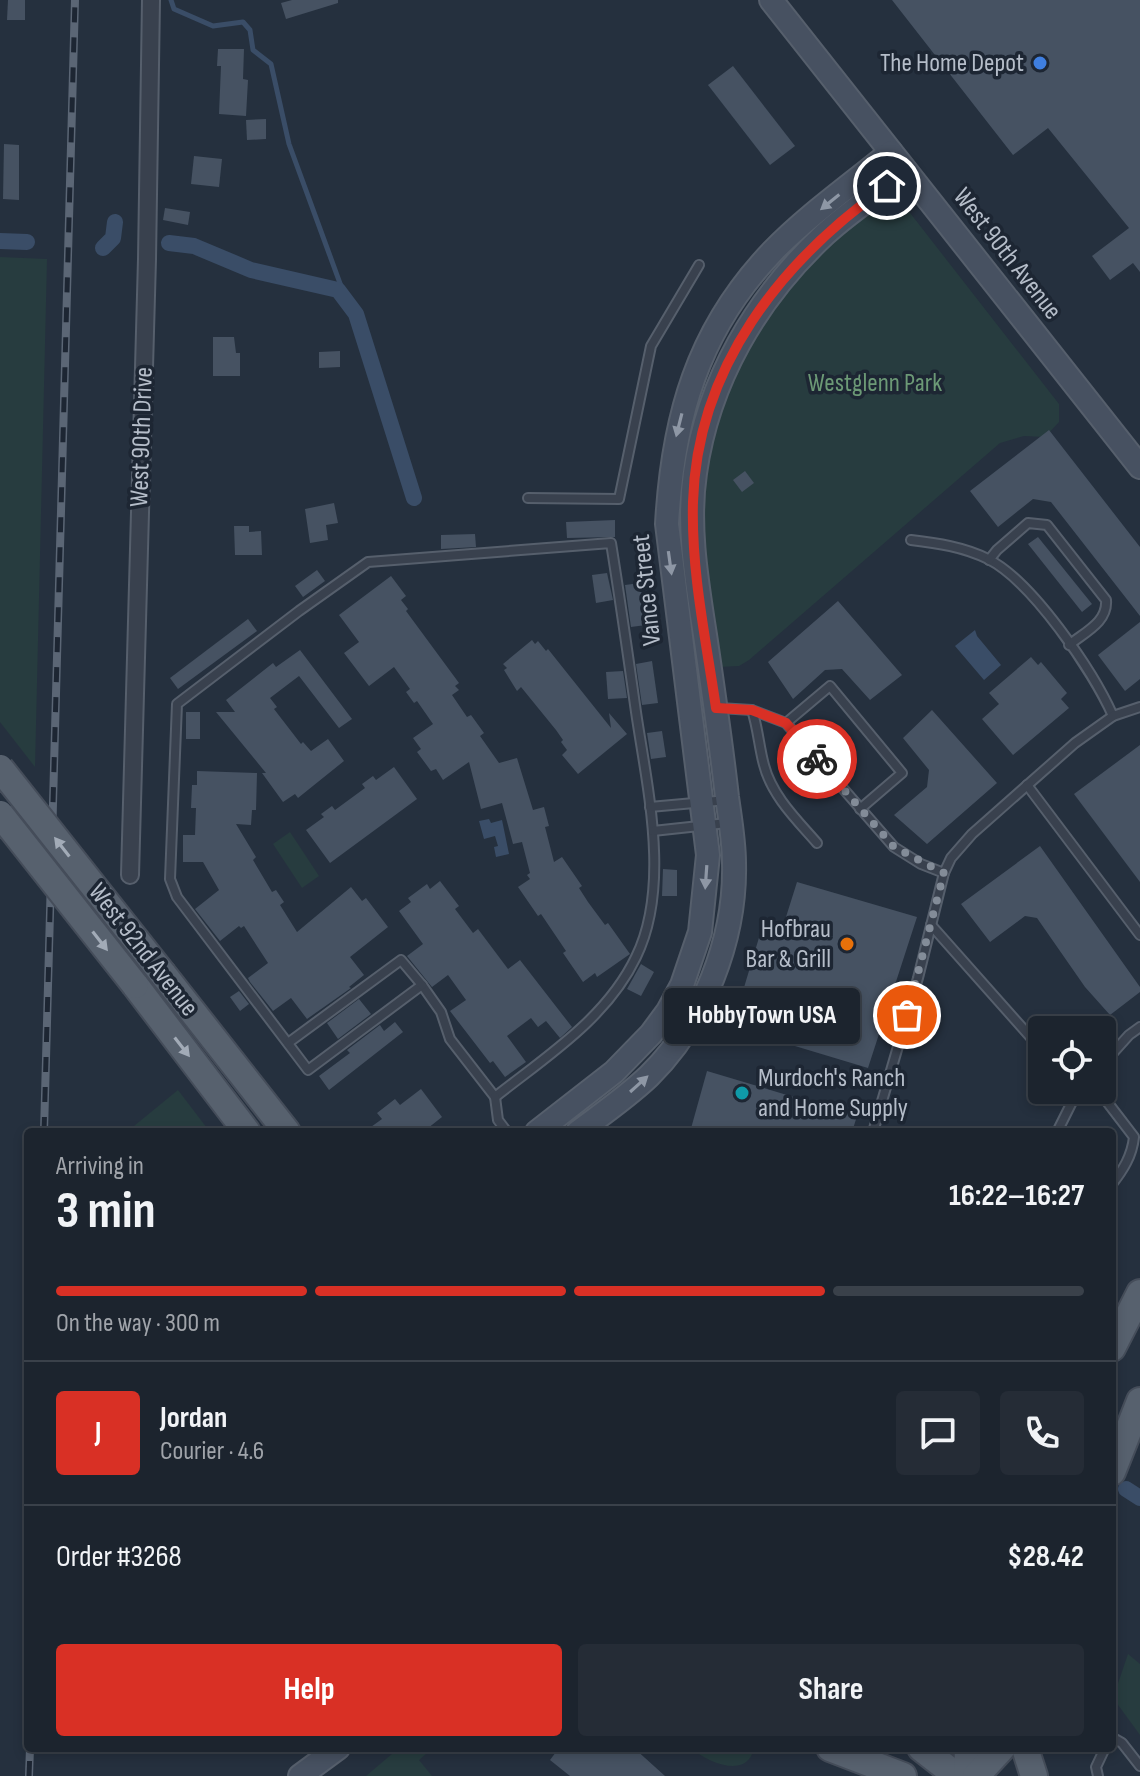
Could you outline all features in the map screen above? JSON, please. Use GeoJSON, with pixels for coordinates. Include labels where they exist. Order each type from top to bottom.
{"type":"FeatureCollection","features":[{"type":"Feature","properties":{"kind":"main road","name":"West 92nd Avenue"},"geometry":{"type":"LineString","coordinates":[[0,768],[284,1128]]}},
{"type":"Feature","properties":{"kind":"main road","name":"West 92nd Avenue"},"geometry":{"type":"LineString","coordinates":[[0,814],[244,1128]]}},
{"type":"Feature","properties":{"kind":"main road"},"geometry":{"type":"LineString","coordinates":[[1116,1340],[1140,1293]]}},
{"type":"Feature","properties":{"kind":"main road"},"geometry":{"type":"LineString","coordinates":[[1116,1462],[1140,1401]]}},
{"type":"Feature","properties":{"kind":"main road"},"geometry":{"type":"LineString","coordinates":[[838,1752],[868,1768],[903,1776]]}},
{"type":"Feature","properties":{"kind":"main road"},"geometry":{"type":"LineString","coordinates":[[926,1752],[957,1776]]}},
{"type":"Feature","properties":{"kind":"main road"},"geometry":{"type":"LineString","coordinates":[[967,1776],[968,1752]]}},
{"type":"Feature","properties":{"kind":"main road"},"geometry":{"type":"LineString","coordinates":[[976,1776],[998,1752]]}},
{"type":"Feature","properties":{"kind":"main road"},"geometry":{"type":"LineString","coordinates":[[1026,1752],[1034,1776]]}},
{"type":"Feature","properties":{"kind":"street","name":"West 90th Drive"},"geometry":{"type":"LineString","coordinates":[[130,875],[151,0]]}},
{"type":"Feature","properties":{"kind":"street","name":"West 90th Avenue"},"geometry":{"type":"LineString","coordinates":[[771,0],[1140,467]]}},
{"type":"Feature","properties":{"kind":"street","name":"Vance Street"},"geometry":{"type":"LineString","coordinates":[[542,1128],[636,1052],[668,1011],[682,985],[700,932],[708,855],[667,541],[668,485],[677,429],[704,348],[741,289],[794,231],[891,152]]}},
{"type":"Feature","properties":{"kind":"street","name":"Vance Street"},"geometry":{"type":"LineString","coordinates":[[583,1128],[651,1074],[686,1028],[716,971],[728,925],[734,865],[698,587],[693,503],[700,443],[717,386],[737,343],[795,265],[825,234],[906,172]]}},
{"type":"Feature","properties":{"kind":"street"},"geometry":{"type":"LineString","coordinates":[[300,1776],[333,1752]]}},
{"type":"Feature","properties":{"kind":"lane"},"geometry":{"type":"LineString","coordinates":[[528,498],[619,499],[651,346],[699,265]]}},
{"type":"Feature","properties":{"kind":"lane"},"geometry":{"type":"LineString","coordinates":[[989,560],[1028,523],[1047,525],[1106,600],[1107,610],[1103,618],[1069,645]]}},
{"type":"Feature","properties":{"kind":"lane"},"geometry":{"type":"LineString","coordinates":[[911,540],[938,543],[989,560],[1027,592],[1095,680],[1113,716]]}},
{"type":"Feature","properties":{"kind":"lane"},"geometry":{"type":"LineString","coordinates":[[422,985],[308,1070],[177,897],[170,879],[177,704],[368,562],[611,543],[653,831],[651,907],[645,935],[629,969],[599,1011],[575,1035],[495,1097]]}},
{"type":"Feature","properties":{"kind":"lane"},"geometry":{"type":"LineString","coordinates":[[786,723],[830,686],[902,773],[860,809]]}},
{"type":"Feature","properties":{"kind":"lane"},"geometry":{"type":"LineString","coordinates":[[874,1128],[915,989],[944,873],[951,858],[972,834],[1075,743],[1113,716],[1140,707]]}},
{"type":"Feature","properties":{"kind":"lane"},"geometry":{"type":"LineString","coordinates":[[716,708],[752,710],[786,723],[894,847],[944,873]]}},
{"type":"Feature","properties":{"kind":"lane"},"geometry":{"type":"LineString","coordinates":[[752,710],[763,764],[771,785],[781,802],[817,843]]}},
{"type":"Feature","properties":{"kind":"lane"},"geometry":{"type":"LineString","coordinates":[[1027,785],[1140,935]]}},
{"type":"Feature","properties":{"kind":"lane"},"geometry":{"type":"LineString","coordinates":[[653,831],[704,813],[727,800]]}},
{"type":"Feature","properties":{"kind":"lane"},"geometry":{"type":"LineString","coordinates":[[650,807],[704,813],[730,823]]}},
{"type":"Feature","properties":{"kind":"lane"},"geometry":{"type":"LineString","coordinates":[[931,925],[1028,1034]]}},
{"type":"Feature","properties":{"kind":"lane"},"geometry":{"type":"LineString","coordinates":[[288,1043],[401,960],[441,1012],[450,1039],[495,1097],[498,1120],[504,1128]]}},
{"type":"Feature","properties":{"kind":"lane"},"geometry":{"type":"LineString","coordinates":[[1116,1049],[1140,1027]]}},
{"type":"Feature","properties":{"kind":"lane"},"geometry":{"type":"LineString","coordinates":[[1059,1128],[1071,1104]]}},
{"type":"Feature","properties":{"kind":"lane"},"geometry":{"type":"LineString","coordinates":[[1109,1104],[1134,1137],[1133,1150],[1116,1178]]}},
{"type":"Feature","properties":{"kind":"lane"},"geometry":{"type":"LineString","coordinates":[[1116,1740],[1140,1766]]}},
{"type":"Feature","properties":{"kind":"lane"},"geometry":{"type":"LineString","coordinates":[[1098,1776],[1096,1767],[1103,1752]]}},
{"type":"Feature","properties":{"kind":"green space","name":"Westglenn Park"},"geometry":{"type":"Polygon","coordinates":[[[895,202],[907,209],[1059,404],[1059,422],[1045,437],[1024,436],[1000,443],[749,660],[739,666],[718,667],[701,553],[700,514],[703,476],[722,401],[756,331],[802,269],[852,227],[883,205],[895,202]]]}},
{"type":"Feature","properties":{"kind":"green space"},"geometry":{"type":"Polygon","coordinates":[[[0,257],[47,259],[35,767],[0,722],[0,257]]]}},
{"type":"Feature","properties":{"kind":"green space"},"geometry":{"type":"Polygon","coordinates":[[[290,832],[319,876],[302,888],[273,844],[290,832]]]}},
{"type":"Feature","properties":{"kind":"green space"},"geometry":{"type":"Polygon","coordinates":[[[178,1090],[207,1128],[134,1128],[178,1090]]]}},
{"type":"Feature","properties":{"kind":"green space"},"geometry":{"type":"Polygon","coordinates":[[[1128,1654],[1140,1664],[1140,1735],[1116,1702],[1116,1689],[1128,1654]]]}},
{"type":"Feature","properties":{"kind":"green space"},"geometry":{"type":"Polygon","coordinates":[[[394,1752],[427,1752],[419,1760],[432,1776],[366,1776],[394,1752]]]}},
{"type":"Feature","properties":{"kind":"green space"},"geometry":{"type":"Polygon","coordinates":[[[697,1752],[752,1754],[748,1761],[734,1766],[707,1759],[697,1752]]]}},
{"type":"Feature","properties":{"kind":"water"},"geometry":{"type":"Polygon","coordinates":[[[975,630],[1001,665],[984,680],[955,646],[975,630]]]}},
{"type":"Feature","properties":{"kind":"water"},"geometry":{"type":"Polygon","coordinates":[[[489,819],[491,823],[502,820],[509,854],[496,857],[494,847],[498,846],[495,836],[484,839],[479,821],[489,819]]]}},
{"type":"Feature","properties":{"kind":"building"},"geometry":{"type":"Polygon","coordinates":[[[8,0],[25,0],[25,20],[7,20],[8,0]]]}},
{"type":"Feature","properties":{"kind":"building"},"geometry":{"type":"Polygon","coordinates":[[[292,0],[338,0],[338,3],[286,19],[281,3],[292,0]]]}},
{"type":"Feature","properties":{"kind":"building","name":"The Home Depot"},"geometry":{"type":"Polygon","coordinates":[[[892,0],[1140,0],[1140,272],[1133,263],[1110,280],[1092,256],[1129,228],[1048,128],[1013,155],[892,0]]]}},
{"type":"Feature","properties":{"kind":"building"},"geometry":{"type":"Polygon","coordinates":[[[218,49],[244,49],[243,79],[248,80],[246,116],[219,114],[221,66],[217,66],[218,49]]]}},
{"type":"Feature","properties":{"kind":"building"},"geometry":{"type":"Polygon","coordinates":[[[733,66],[795,146],[770,165],[708,85],[733,66]]]}},
{"type":"Feature","properties":{"kind":"building"},"geometry":{"type":"Polygon","coordinates":[[[266,119],[266,139],[247,140],[246,120],[266,119]]]}},
{"type":"Feature","properties":{"kind":"building"},"geometry":{"type":"Polygon","coordinates":[[[4,144],[19,145],[19,200],[3,199],[4,144]]]}},
{"type":"Feature","properties":{"kind":"building"},"geometry":{"type":"Polygon","coordinates":[[[194,156],[222,159],[219,187],[191,184],[194,156]]]}},
{"type":"Feature","properties":{"kind":"building"},"geometry":{"type":"Polygon","coordinates":[[[165,208],[190,212],[188,225],[163,220],[165,208]]]}},
{"type":"Feature","properties":{"kind":"building"},"geometry":{"type":"Polygon","coordinates":[[[213,337],[234,337],[236,353],[240,353],[240,376],[213,376],[213,337]]]}},
{"type":"Feature","properties":{"kind":"building"},"geometry":{"type":"Polygon","coordinates":[[[340,351],[340,367],[319,368],[319,352],[340,351]]]}},
{"type":"Feature","properties":{"kind":"building"},"geometry":{"type":"Polygon","coordinates":[[[1049,430],[1140,547],[1140,616],[1051,502],[1033,499],[998,527],[970,491],[1049,430]]]}},
{"type":"Feature","properties":{"kind":"building"},"geometry":{"type":"Polygon","coordinates":[[[745,471],[754,483],[742,492],[733,480],[745,471]]]}},
{"type":"Feature","properties":{"kind":"building"},"geometry":{"type":"Polygon","coordinates":[[[334,503],[338,523],[326,525],[328,540],[310,543],[305,509],[334,503]]]}},
{"type":"Feature","properties":{"kind":"building"},"geometry":{"type":"Polygon","coordinates":[[[615,520],[615,537],[567,538],[566,522],[615,520]]]}},
{"type":"Feature","properties":{"kind":"building"},"geometry":{"type":"Polygon","coordinates":[[[234,526],[249,526],[249,532],[261,531],[262,555],[235,555],[234,526]]]}},
{"type":"Feature","properties":{"kind":"building"},"geometry":{"type":"Polygon","coordinates":[[[475,534],[476,547],[441,549],[441,535],[475,534]]]}},
{"type":"Feature","properties":{"kind":"building"},"geometry":{"type":"Polygon","coordinates":[[[1038,537],[1092,604],[1082,612],[1028,544],[1038,537]]]}},
{"type":"Feature","properties":{"kind":"building"},"geometry":{"type":"Polygon","coordinates":[[[317,570],[325,581],[303,597],[295,586],[317,570]]]}},
{"type":"Feature","properties":{"kind":"building"},"geometry":{"type":"Polygon","coordinates":[[[607,573],[613,600],[596,603],[592,575],[607,573]]]}},
{"type":"Feature","properties":{"kind":"building"},"geometry":{"type":"Polygon","coordinates":[[[391,576],[406,596],[401,600],[408,609],[406,611],[459,683],[455,686],[459,690],[452,695],[467,717],[471,715],[484,733],[480,736],[499,763],[517,758],[533,810],[544,807],[549,826],[545,827],[554,862],[562,857],[582,886],[579,888],[588,902],[630,954],[597,977],[595,973],[583,982],[541,914],[538,916],[518,887],[530,879],[527,875],[530,873],[522,842],[513,844],[502,803],[481,809],[469,762],[443,780],[436,769],[431,771],[417,752],[421,749],[413,738],[433,724],[417,701],[414,703],[406,692],[410,689],[394,667],[369,686],[344,653],[359,642],[339,615],[391,576]]]}},
{"type":"Feature","properties":{"kind":"building"},"geometry":{"type":"Polygon","coordinates":[[[640,583],[646,625],[631,627],[625,585],[640,583]]]}},
{"type":"Feature","properties":{"kind":"building"},"geometry":{"type":"Polygon","coordinates":[[[838,601],[902,675],[870,700],[842,669],[825,670],[793,699],[768,662],[838,601]]]}},
{"type":"Feature","properties":{"kind":"building"},"geometry":{"type":"Polygon","coordinates":[[[248,619],[257,631],[178,689],[170,678],[248,619]]]}},
{"type":"Feature","properties":{"kind":"building"},"geometry":{"type":"Polygon","coordinates":[[[1140,622],[1140,679],[1125,691],[1098,655],[1140,622]]]}},
{"type":"Feature","properties":{"kind":"building"},"geometry":{"type":"Polygon","coordinates":[[[532,640],[535,644],[538,641],[546,651],[548,649],[611,728],[609,713],[627,734],[578,774],[562,755],[567,750],[556,730],[521,687],[517,691],[504,670],[507,668],[503,664],[532,640]]]}},
{"type":"Feature","properties":{"kind":"building"},"geometry":{"type":"Polygon","coordinates":[[[300,650],[352,719],[339,728],[299,676],[270,698],[277,707],[274,709],[301,744],[303,742],[311,751],[328,739],[344,761],[298,798],[295,794],[283,802],[262,773],[266,773],[216,712],[235,712],[226,700],[273,663],[276,667],[300,650]]]}},
{"type":"Feature","properties":{"kind":"building"},"geometry":{"type":"Polygon","coordinates":[[[1031,657],[1038,665],[1041,662],[1067,693],[1061,699],[1069,708],[1013,755],[982,719],[999,704],[989,693],[1031,657]]]}},
{"type":"Feature","properties":{"kind":"building"},"geometry":{"type":"Polygon","coordinates":[[[652,661],[658,703],[642,705],[636,664],[652,661]]]}},
{"type":"Feature","properties":{"kind":"building"},"geometry":{"type":"Polygon","coordinates":[[[623,671],[627,698],[608,699],[606,672],[623,671]]]}},
{"type":"Feature","properties":{"kind":"building"},"geometry":{"type":"Polygon","coordinates":[[[932,710],[997,783],[927,844],[894,815],[927,787],[929,770],[903,738],[932,710]]]}},
{"type":"Feature","properties":{"kind":"building"},"geometry":{"type":"Polygon","coordinates":[[[186,712],[200,712],[200,739],[186,739],[186,712]]]}},
{"type":"Feature","properties":{"kind":"building"},"geometry":{"type":"Polygon","coordinates":[[[662,731],[666,757],[651,759],[647,733],[662,731]]]}},
{"type":"Feature","properties":{"kind":"building"},"geometry":{"type":"Polygon","coordinates":[[[1140,745],[1140,882],[1074,794],[1140,745]]]}},
{"type":"Feature","properties":{"kind":"building"},"geometry":{"type":"Polygon","coordinates":[[[394,767],[417,799],[330,863],[306,830],[324,817],[321,814],[332,806],[335,810],[365,788],[362,784],[373,776],[376,780],[394,767]]]}},
{"type":"Feature","properties":{"kind":"building"},"geometry":{"type":"Polygon","coordinates":[[[197,771],[257,773],[256,810],[252,810],[251,825],[236,824],[272,892],[276,890],[284,902],[280,905],[297,932],[351,887],[362,901],[366,898],[388,927],[350,957],[364,975],[307,1019],[291,998],[273,1011],[250,982],[248,978],[268,963],[244,926],[239,926],[220,941],[195,909],[219,890],[203,862],[183,862],[183,835],[195,835],[196,808],[191,808],[192,785],[197,785],[197,771]]]}},
{"type":"Feature","properties":{"kind":"building"},"geometry":{"type":"Polygon","coordinates":[[[1040,846],[1140,987],[1140,992],[1110,1015],[1085,987],[1037,918],[1025,916],[990,942],[961,904],[1040,846]]]}},
{"type":"Feature","properties":{"kind":"building"},"geometry":{"type":"Polygon","coordinates":[[[663,869],[677,870],[677,896],[662,896],[663,869]]]}},
{"type":"Feature","properties":{"kind":"building"},"geometry":{"type":"Polygon","coordinates":[[[440,881],[459,906],[455,909],[473,933],[478,929],[508,969],[520,960],[572,1027],[560,1038],[546,1021],[538,1027],[531,1018],[507,1036],[526,1062],[505,1077],[493,1061],[490,1063],[450,1011],[466,1000],[448,975],[432,987],[407,956],[423,944],[399,911],[411,902],[408,898],[427,884],[430,889],[440,881]]]}},
{"type":"Feature","properties":{"kind":"building"},"geometry":{"type":"Polygon","coordinates":[[[797,882],[917,917],[868,1068],[765,1037],[739,1004],[761,931],[780,936],[797,882]]]}},
{"type":"Feature","properties":{"kind":"building"},"geometry":{"type":"Polygon","coordinates":[[[641,964],[654,972],[641,996],[627,989],[641,964]]]}},
{"type":"Feature","properties":{"kind":"building"},"geometry":{"type":"Polygon","coordinates":[[[239,991],[249,1004],[240,1011],[230,997],[239,991]]]}},
{"type":"Feature","properties":{"kind":"building"},"geometry":{"type":"Polygon","coordinates":[[[359,999],[371,1014],[338,1039],[327,1023],[359,999]]]}},
{"type":"Feature","properties":{"kind":"building"},"geometry":{"type":"Polygon","coordinates":[[[395,1022],[403,1032],[329,1090],[319,1076],[380,1025],[384,1031],[395,1022]]]}},
{"type":"Feature","properties":{"kind":"building","name":"Murdoch's Ranch and Home Supply"},"geometry":{"type":"Polygon","coordinates":[[[707,1071],[857,1116],[853,1128],[691,1128],[707,1071]]]}},
{"type":"Feature","properties":{"kind":"building"},"geometry":{"type":"Polygon","coordinates":[[[421,1089],[442,1117],[428,1128],[370,1128],[382,1119],[377,1113],[395,1099],[400,1105],[421,1089]]]}},
{"type":"Feature","properties":{"kind":"building"},"geometry":{"type":"Polygon","coordinates":[[[556,1752],[638,1752],[665,1776],[570,1776],[550,1760],[556,1752]]]}},
{"type":"Feature","properties":{"kind":"waterway"},"geometry":{"type":"LineString","coordinates":[[171,0],[174,9],[213,26],[243,22],[250,30],[253,50],[271,64],[289,144],[341,286]]}},
{"type":"Feature","properties":{"kind":"waterway"},"geometry":{"type":"LineString","coordinates":[[103,248],[113,238],[115,222]]}},
{"type":"Feature","properties":{"kind":"waterway"},"geometry":{"type":"LineString","coordinates":[[0,241],[27,242]]}},
{"type":"Feature","properties":{"kind":"waterway"},"geometry":{"type":"LineString","coordinates":[[169,243],[194,246],[251,270],[338,290],[356,314],[414,498]]}},
{"type":"Feature","properties":{"kind":"waterway"},"geometry":{"type":"LineString","coordinates":[[1126,1489],[1140,1498]]}},
{"type":"Feature","properties":{"kind":"railway"},"geometry":{"type":"LineString","coordinates":[[44,1128],[75,0]]}},
{"type":"Feature","properties":{"kind":"railway"},"geometry":{"type":"LineString","coordinates":[[29,1776],[30,1752]]}},
{"type":"Feature","properties":{"kind":"way so far"},"geometry":{"type":"LineString","coordinates":[[817,759],[894,847],[921,864],[944,873],[907,1015]]}},
{"type":"Feature","properties":{"kind":"place","name":"The Home Depot"},"geometry":{"type":"Point","coordinates":[1040,63]}},
{"type":"Feature","properties":{"kind":"place","name":"Hofbrau Bar & Grill"},"geometry":{"type":"Point","coordinates":[847,944]}},
{"type":"Feature","properties":{"kind":"place","name":"HobbyTown USA"},"geometry":{"type":"Point","coordinates":[907,1015]}},
{"type":"Feature","properties":{"kind":"place","name":"Murdoch's Ranch and Home Supply"},"geometry":{"type":"Point","coordinates":[742,1093]}},
{"type":"Feature","properties":{"kind":"route"},"geometry":{"type":"LineString","coordinates":[[817,759],[786,723],[752,710],[716,708],[694,556],[694,477],[707,415],[737,343],[795,265],[825,234],[887,186]]}}]}
